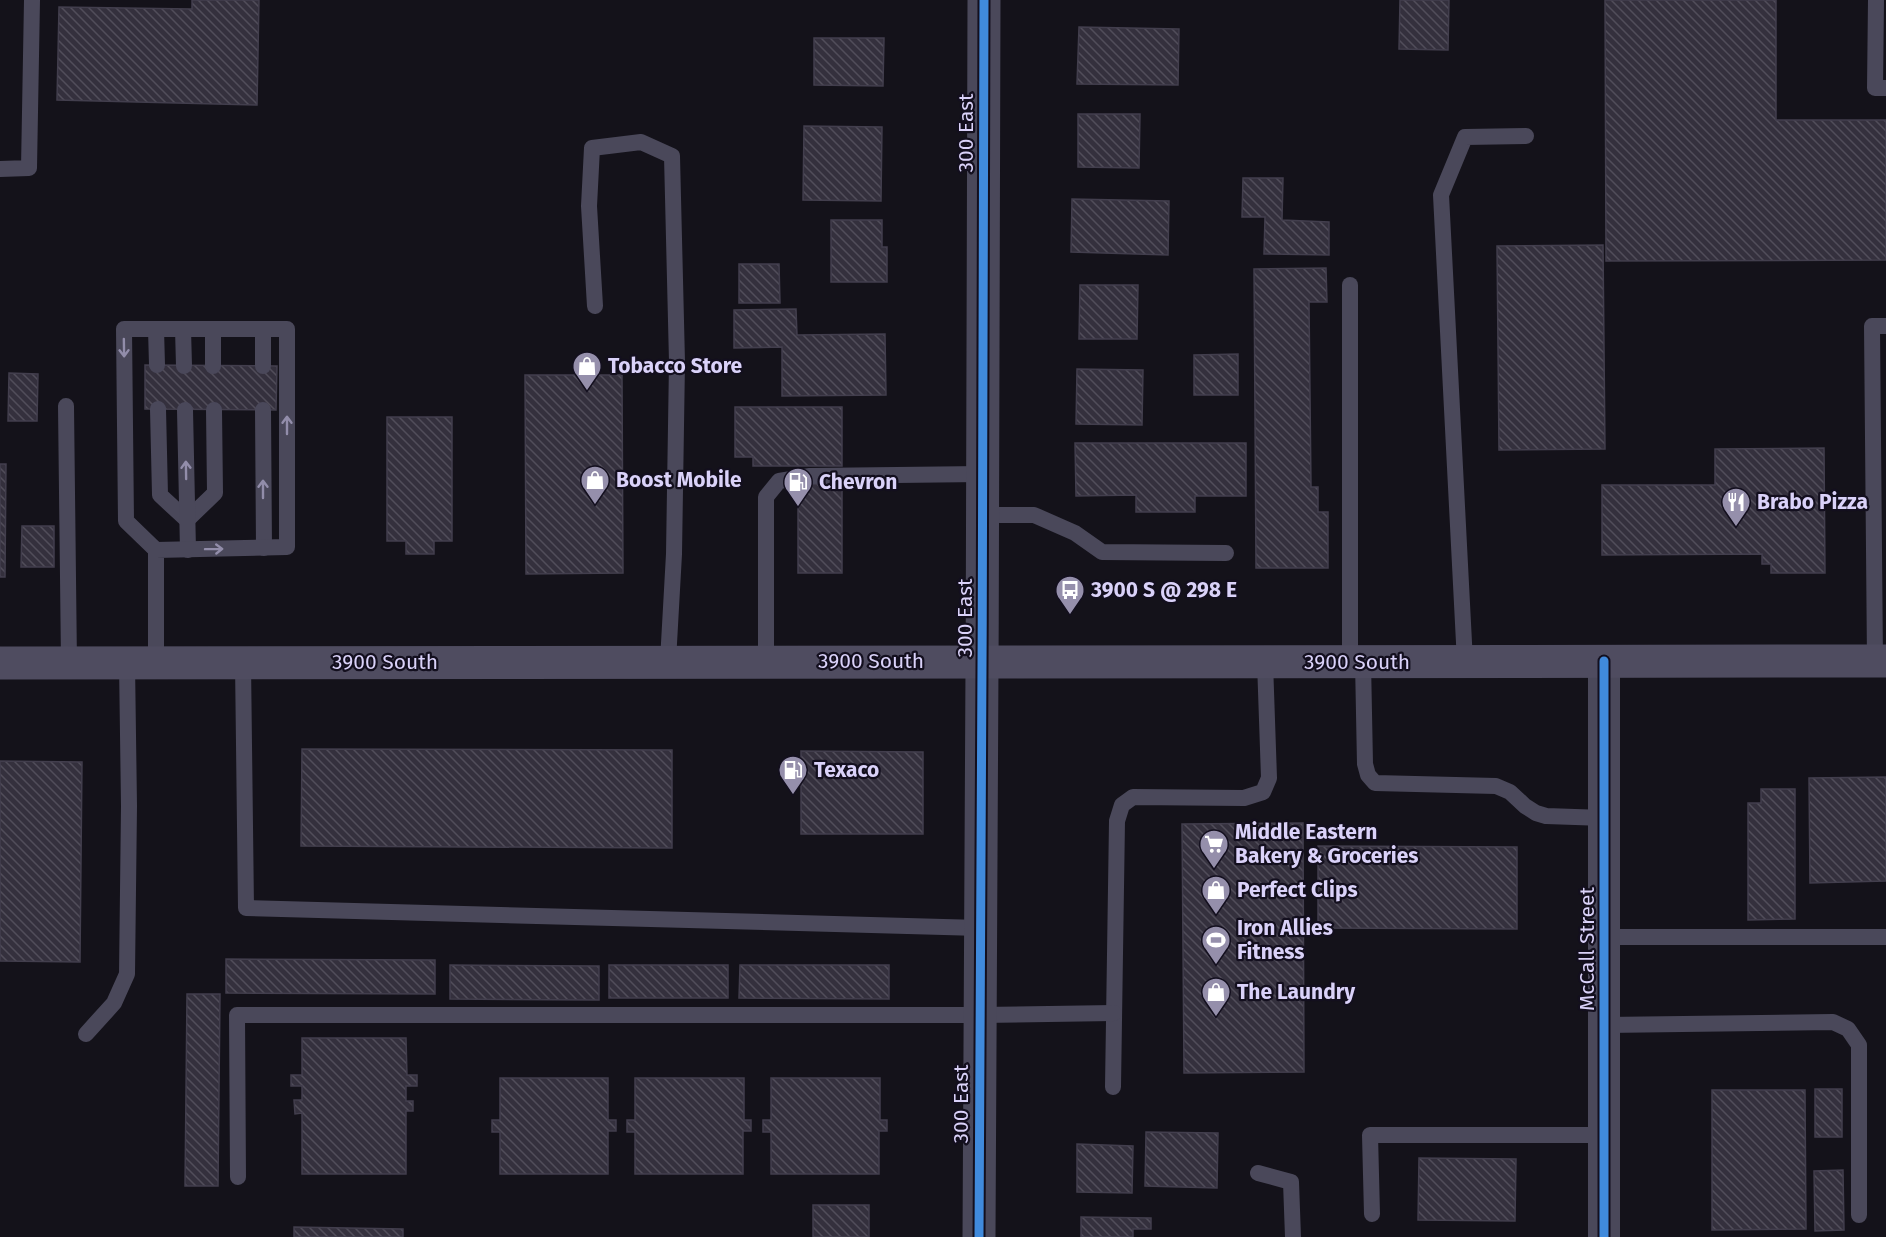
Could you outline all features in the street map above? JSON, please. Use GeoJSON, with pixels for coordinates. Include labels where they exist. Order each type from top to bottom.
{"type":"FeatureCollection","features":[{"type":"Feature","properties":{"kind":"main road","name":"3900 South"},"geometry":{"type":"LineString","coordinates":[[0,663],[1881,662]]}},
{"type":"Feature","properties":{"kind":"street","name":"300 East"},"geometry":{"type":"LineString","coordinates":[[979,1237],[984,0]]}},
{"type":"Feature","properties":{"kind":"street","name":"McCall Street"},"geometry":{"type":"LineString","coordinates":[[1604,662],[1604,1237]]}},
{"type":"Feature","properties":{"kind":"lane"},"geometry":{"type":"LineString","coordinates":[[0,169],[29,168],[32,0]]}},
{"type":"Feature","properties":{"kind":"lane"},"geometry":{"type":"LineString","coordinates":[[1876,0],[1875,88],[1886,88]]}},
{"type":"Feature","properties":{"kind":"lane"},"geometry":{"type":"LineString","coordinates":[[1465,662],[1441,195],[1465,137],[1526,136]]}},
{"type":"Feature","properties":{"kind":"lane"},"geometry":{"type":"LineString","coordinates":[[596,306],[590,206],[592,148],[641,142],[672,156],[677,362],[674,554],[668,662]]}},
{"type":"Feature","properties":{"kind":"lane"},"geometry":{"type":"LineString","coordinates":[[1350,285],[1356,662],[1365,764],[1368,775],[1375,783],[1496,786],[1510,792],[1525,806],[1546,816],[1604,818]]}},
{"type":"Feature","properties":{"kind":"lane"},"geometry":{"type":"LineString","coordinates":[[1881,662],[1880,556],[1872,326],[1886,326]]}},
{"type":"Feature","properties":{"kind":"lane"},"geometry":{"type":"LineString","coordinates":[[124,329],[183,329],[287,329],[287,547],[156,550],[126,521],[124,329]]}},
{"type":"Feature","properties":{"kind":"lane"},"geometry":{"type":"LineString","coordinates":[[156,329],[157,365]]}},
{"type":"Feature","properties":{"kind":"lane"},"geometry":{"type":"LineString","coordinates":[[183,329],[184,366]]}},
{"type":"Feature","properties":{"kind":"lane"},"geometry":{"type":"LineString","coordinates":[[213,329],[213,366]]}},
{"type":"Feature","properties":{"kind":"lane"},"geometry":{"type":"LineString","coordinates":[[262,329],[262,366]]}},
{"type":"Feature","properties":{"kind":"lane"},"geometry":{"type":"LineString","coordinates":[[66,406],[69,663]]}},
{"type":"Feature","properties":{"kind":"lane"},"geometry":{"type":"LineString","coordinates":[[158,409],[160,495],[187,520]]}},
{"type":"Feature","properties":{"kind":"lane"},"geometry":{"type":"LineString","coordinates":[[185,410],[188,550]]}},
{"type":"Feature","properties":{"kind":"lane"},"geometry":{"type":"LineString","coordinates":[[187,520],[215,493],[214,410]]}},
{"type":"Feature","properties":{"kind":"lane"},"geometry":{"type":"LineString","coordinates":[[263,410],[264,548]]}},
{"type":"Feature","properties":{"kind":"lane"},"geometry":{"type":"LineString","coordinates":[[766,662],[766,497],[779,481],[810,476],[982,474]]}},
{"type":"Feature","properties":{"kind":"lane"},"geometry":{"type":"LineString","coordinates":[[983,515],[1034,515],[1075,534],[1102,552],[1226,553]]}},
{"type":"Feature","properties":{"kind":"lane"},"geometry":{"type":"LineString","coordinates":[[86,1034],[114,1003],[127,974],[129,806],[141,663],[156,550]]}},
{"type":"Feature","properties":{"kind":"lane"},"geometry":{"type":"LineString","coordinates":[[1113,1087],[1117,821],[1122,805],[1133,797],[1244,798],[1263,792],[1269,778],[1265,662]]}},
{"type":"Feature","properties":{"kind":"lane"},"geometry":{"type":"LineString","coordinates":[[243,663],[246,908],[980,928]]}},
{"type":"Feature","properties":{"kind":"lane"},"geometry":{"type":"LineString","coordinates":[[1605,937],[1886,937]]}},
{"type":"Feature","properties":{"kind":"lane"},"geometry":{"type":"LineString","coordinates":[[238,1177],[237,1015],[1114,1013]]}},
{"type":"Feature","properties":{"kind":"lane"},"geometry":{"type":"LineString","coordinates":[[1605,1026],[1833,1022],[1848,1029],[1859,1045],[1859,1215]]}},
{"type":"Feature","properties":{"kind":"lane"},"geometry":{"type":"LineString","coordinates":[[1372,1214],[1370,1135],[1605,1135]]}},
{"type":"Feature","properties":{"kind":"lane"},"geometry":{"type":"LineString","coordinates":[[1258,1173],[1290,1182],[1293,1237]]}},
{"type":"Feature","properties":{"kind":"building"},"geometry":{"type":"Polygon","coordinates":[[[192,0],[259,0],[257,105],[57,100],[59,7],[192,9],[192,0]]]}},
{"type":"Feature","properties":{"kind":"building"},"geometry":{"type":"Polygon","coordinates":[[[1400,0],[1449,0],[1448,50],[1399,49],[1400,0]]]}},
{"type":"Feature","properties":{"kind":"building"},"geometry":{"type":"Polygon","coordinates":[[[1605,0],[1776,0],[1776,120],[1886,120],[1886,260],[1606,261],[1605,0]]]}},
{"type":"Feature","properties":{"kind":"building"},"geometry":{"type":"Polygon","coordinates":[[[1079,27],[1179,29],[1178,85],[1077,84],[1079,27]]]}},
{"type":"Feature","properties":{"kind":"building"},"geometry":{"type":"Polygon","coordinates":[[[814,38],[884,38],[883,86],[814,85],[814,38]]]}},
{"type":"Feature","properties":{"kind":"building"},"geometry":{"type":"Polygon","coordinates":[[[1078,114],[1140,114],[1139,168],[1078,167],[1078,114]]]}},
{"type":"Feature","properties":{"kind":"building"},"geometry":{"type":"Polygon","coordinates":[[[804,126],[882,127],[881,201],[803,200],[804,126]]]}},
{"type":"Feature","properties":{"kind":"building"},"geometry":{"type":"Polygon","coordinates":[[[1243,178],[1283,178],[1282,220],[1329,222],[1329,255],[1264,254],[1265,217],[1242,217],[1243,178]]]}},
{"type":"Feature","properties":{"kind":"building"},"geometry":{"type":"Polygon","coordinates":[[[1072,199],[1169,201],[1168,255],[1071,252],[1072,199]]]}},
{"type":"Feature","properties":{"kind":"building"},"geometry":{"type":"Polygon","coordinates":[[[831,220],[882,220],[882,247],[887,247],[887,282],[831,282],[831,220]]]}},
{"type":"Feature","properties":{"kind":"building"},"geometry":{"type":"Polygon","coordinates":[[[1603,245],[1605,449],[1499,450],[1497,246],[1603,245]]]}},
{"type":"Feature","properties":{"kind":"building"},"geometry":{"type":"Polygon","coordinates":[[[739,264],[779,264],[780,303],[739,303],[739,264]]]}},
{"type":"Feature","properties":{"kind":"building"},"geometry":{"type":"Polygon","coordinates":[[[1326,268],[1327,302],[1309,302],[1311,487],[1318,487],[1318,512],[1328,512],[1328,568],[1256,568],[1254,269],[1326,268]]]}},
{"type":"Feature","properties":{"kind":"building"},"geometry":{"type":"Polygon","coordinates":[[[1080,285],[1138,285],[1137,339],[1079,339],[1080,285]]]}},
{"type":"Feature","properties":{"kind":"building"},"geometry":{"type":"Polygon","coordinates":[[[796,309],[797,335],[885,334],[886,395],[782,396],[782,347],[734,348],[734,310],[796,309]]]}},
{"type":"Feature","properties":{"kind":"building"},"geometry":{"type":"Polygon","coordinates":[[[1238,354],[1238,395],[1194,395],[1194,355],[1238,354]]]}},
{"type":"Feature","properties":{"kind":"building"},"geometry":{"type":"Polygon","coordinates":[[[145,365],[277,366],[276,410],[145,409],[145,365]]]}},
{"type":"Feature","properties":{"kind":"building"},"geometry":{"type":"Polygon","coordinates":[[[1077,369],[1143,370],[1142,425],[1076,424],[1077,369]]]}},
{"type":"Feature","properties":{"kind":"building"},"geometry":{"type":"Polygon","coordinates":[[[9,373],[38,374],[37,421],[8,421],[9,373]]]}},
{"type":"Feature","properties":{"kind":"building"},"geometry":{"type":"Polygon","coordinates":[[[525,375],[622,375],[623,573],[526,574],[525,375]]]}},
{"type":"Feature","properties":{"kind":"building"},"geometry":{"type":"Polygon","coordinates":[[[735,407],[842,407],[842,466],[753,466],[753,457],[735,457],[735,407]]]}},
{"type":"Feature","properties":{"kind":"building"},"geometry":{"type":"Polygon","coordinates":[[[387,417],[452,417],[452,541],[434,541],[434,554],[406,554],[406,541],[387,541],[387,417]]]}},
{"type":"Feature","properties":{"kind":"building"},"geometry":{"type":"Polygon","coordinates":[[[1075,443],[1246,443],[1246,496],[1195,496],[1195,512],[1136,512],[1136,495],[1076,496],[1075,443]]]}},
{"type":"Feature","properties":{"kind":"building"},"geometry":{"type":"Polygon","coordinates":[[[1824,448],[1825,573],[1771,573],[1771,564],[1762,564],[1762,554],[1602,555],[1602,485],[1715,485],[1715,449],[1824,448]]]}},
{"type":"Feature","properties":{"kind":"building"},"geometry":{"type":"Polygon","coordinates":[[[0,464],[6,464],[5,577],[0,577],[0,464]]]}},
{"type":"Feature","properties":{"kind":"building"},"geometry":{"type":"Polygon","coordinates":[[[798,484],[842,484],[842,573],[798,573],[798,484]]]}},
{"type":"Feature","properties":{"kind":"building"},"geometry":{"type":"Polygon","coordinates":[[[22,526],[54,526],[54,567],[21,567],[22,526]]]}},
{"type":"Feature","properties":{"kind":"building"},"geometry":{"type":"Polygon","coordinates":[[[302,749],[672,750],[672,848],[301,846],[302,749]]]}},
{"type":"Feature","properties":{"kind":"building"},"geometry":{"type":"Polygon","coordinates":[[[801,751],[923,752],[923,834],[801,834],[801,751]]]}},
{"type":"Feature","properties":{"kind":"building"},"geometry":{"type":"Polygon","coordinates":[[[0,761],[82,762],[80,962],[0,961],[0,761]]]}},
{"type":"Feature","properties":{"kind":"building"},"geometry":{"type":"Polygon","coordinates":[[[1886,777],[1886,881],[1810,883],[1809,778],[1886,777]]]}},
{"type":"Feature","properties":{"kind":"building"},"geometry":{"type":"Polygon","coordinates":[[[1761,789],[1795,789],[1795,919],[1748,920],[1748,803],[1761,803],[1761,789]]]}},
{"type":"Feature","properties":{"kind":"building"},"geometry":{"type":"Polygon","coordinates":[[[1303,823],[1304,1072],[1184,1073],[1182,824],[1303,823]]]}},
{"type":"Feature","properties":{"kind":"building"},"geometry":{"type":"Polygon","coordinates":[[[1318,846],[1517,847],[1517,929],[1318,928],[1318,846]]]}},
{"type":"Feature","properties":{"kind":"building"},"geometry":{"type":"Polygon","coordinates":[[[226,959],[435,960],[435,994],[226,993],[226,959]]]}},
{"type":"Feature","properties":{"kind":"building"},"geometry":{"type":"Polygon","coordinates":[[[450,965],[599,966],[599,1000],[450,999],[450,965]]]}},
{"type":"Feature","properties":{"kind":"building"},"geometry":{"type":"Polygon","coordinates":[[[609,965],[728,965],[728,998],[609,998],[609,965]]]}},
{"type":"Feature","properties":{"kind":"building"},"geometry":{"type":"Polygon","coordinates":[[[740,965],[889,965],[889,999],[739,998],[740,965]]]}},
{"type":"Feature","properties":{"kind":"building"},"geometry":{"type":"Polygon","coordinates":[[[187,994],[220,994],[218,1186],[185,1186],[187,994]]]}},
{"type":"Feature","properties":{"kind":"building"},"geometry":{"type":"Polygon","coordinates":[[[302,1038],[406,1038],[407,1075],[417,1075],[417,1086],[406,1086],[406,1101],[413,1101],[413,1111],[406,1111],[406,1174],[302,1174],[302,1113],[295,1114],[294,1100],[302,1100],[302,1086],[291,1086],[291,1075],[302,1075],[302,1038]]]}},
{"type":"Feature","properties":{"kind":"building"},"geometry":{"type":"Polygon","coordinates":[[[500,1078],[608,1078],[608,1120],[616,1120],[616,1131],[608,1131],[608,1174],[500,1174],[500,1132],[492,1132],[492,1120],[500,1120],[500,1078]]]}},
{"type":"Feature","properties":{"kind":"building"},"geometry":{"type":"Polygon","coordinates":[[[635,1078],[744,1078],[744,1120],[751,1120],[751,1131],[743,1131],[743,1174],[635,1174],[635,1132],[627,1132],[627,1120],[635,1120],[635,1078]]]}},
{"type":"Feature","properties":{"kind":"building"},"geometry":{"type":"Polygon","coordinates":[[[771,1078],[880,1078],[880,1120],[887,1120],[887,1131],[879,1131],[879,1174],[771,1174],[771,1132],[763,1132],[763,1120],[771,1120],[771,1078]]]}},
{"type":"Feature","properties":{"kind":"building"},"geometry":{"type":"Polygon","coordinates":[[[1815,1089],[1842,1089],[1842,1137],[1815,1137],[1815,1089]]]}},
{"type":"Feature","properties":{"kind":"building"},"geometry":{"type":"Polygon","coordinates":[[[1712,1090],[1805,1090],[1806,1229],[1712,1230],[1712,1090]]]}},
{"type":"Feature","properties":{"kind":"building"},"geometry":{"type":"Polygon","coordinates":[[[1146,1132],[1218,1133],[1217,1188],[1145,1186],[1146,1132]]]}},
{"type":"Feature","properties":{"kind":"building"},"geometry":{"type":"Polygon","coordinates":[[[1077,1144],[1133,1146],[1132,1193],[1077,1192],[1077,1144]]]}},
{"type":"Feature","properties":{"kind":"building"},"geometry":{"type":"Polygon","coordinates":[[[1419,1158],[1516,1159],[1515,1221],[1418,1220],[1419,1158]]]}},
{"type":"Feature","properties":{"kind":"building"},"geometry":{"type":"Polygon","coordinates":[[[1843,1170],[1844,1230],[1815,1231],[1814,1171],[1843,1170]]]}},
{"type":"Feature","properties":{"kind":"building"},"geometry":{"type":"Polygon","coordinates":[[[813,1205],[869,1205],[869,1237],[813,1237],[813,1205]]]}},
{"type":"Feature","properties":{"kind":"building"},"geometry":{"type":"Polygon","coordinates":[[[1081,1217],[1151,1218],[1151,1229],[1133,1229],[1133,1237],[1081,1237],[1081,1217]]]}},
{"type":"Feature","properties":{"kind":"building"},"geometry":{"type":"Polygon","coordinates":[[[294,1227],[403,1229],[403,1237],[294,1237],[294,1227]]]}},
{"type":"Feature","properties":{"kind":"cycle path"},"geometry":{"type":"LineString","coordinates":[[979,1237],[984,0]]}},
{"type":"Feature","properties":{"kind":"cycle path"},"geometry":{"type":"LineString","coordinates":[[1604,661],[1604,1237]]}},
{"type":"Feature","properties":{"kind":"place","name":"Tobacco Store"},"geometry":{"type":"Point","coordinates":[587,392]}},
{"type":"Feature","properties":{"kind":"place","name":"Boost Mobile"},"geometry":{"type":"Point","coordinates":[595,506]}},
{"type":"Feature","properties":{"kind":"place","name":"Chevron"},"geometry":{"type":"Point","coordinates":[798,508]}},
{"type":"Feature","properties":{"kind":"place","name":"Brabo Pizza"},"geometry":{"type":"Point","coordinates":[1736,528]}},
{"type":"Feature","properties":{"kind":"place","name":"3900 S @ 298 E"},"geometry":{"type":"Point","coordinates":[1070,616]}},
{"type":"Feature","properties":{"kind":"place","name":"Texaco"},"geometry":{"type":"Point","coordinates":[793,796]}},
{"type":"Feature","properties":{"kind":"place","name":"Middle Eastern Bakery & Groceries"},"geometry":{"type":"Point","coordinates":[1214,870]}},
{"type":"Feature","properties":{"kind":"place","name":"Perfect Clips"},"geometry":{"type":"Point","coordinates":[1216,916]}},
{"type":"Feature","properties":{"kind":"place","name":"Iron Allies Fitness"},"geometry":{"type":"Point","coordinates":[1216,966]}},
{"type":"Feature","properties":{"kind":"place","name":"The Laundry"},"geometry":{"type":"Point","coordinates":[1216,1018]}}]}
